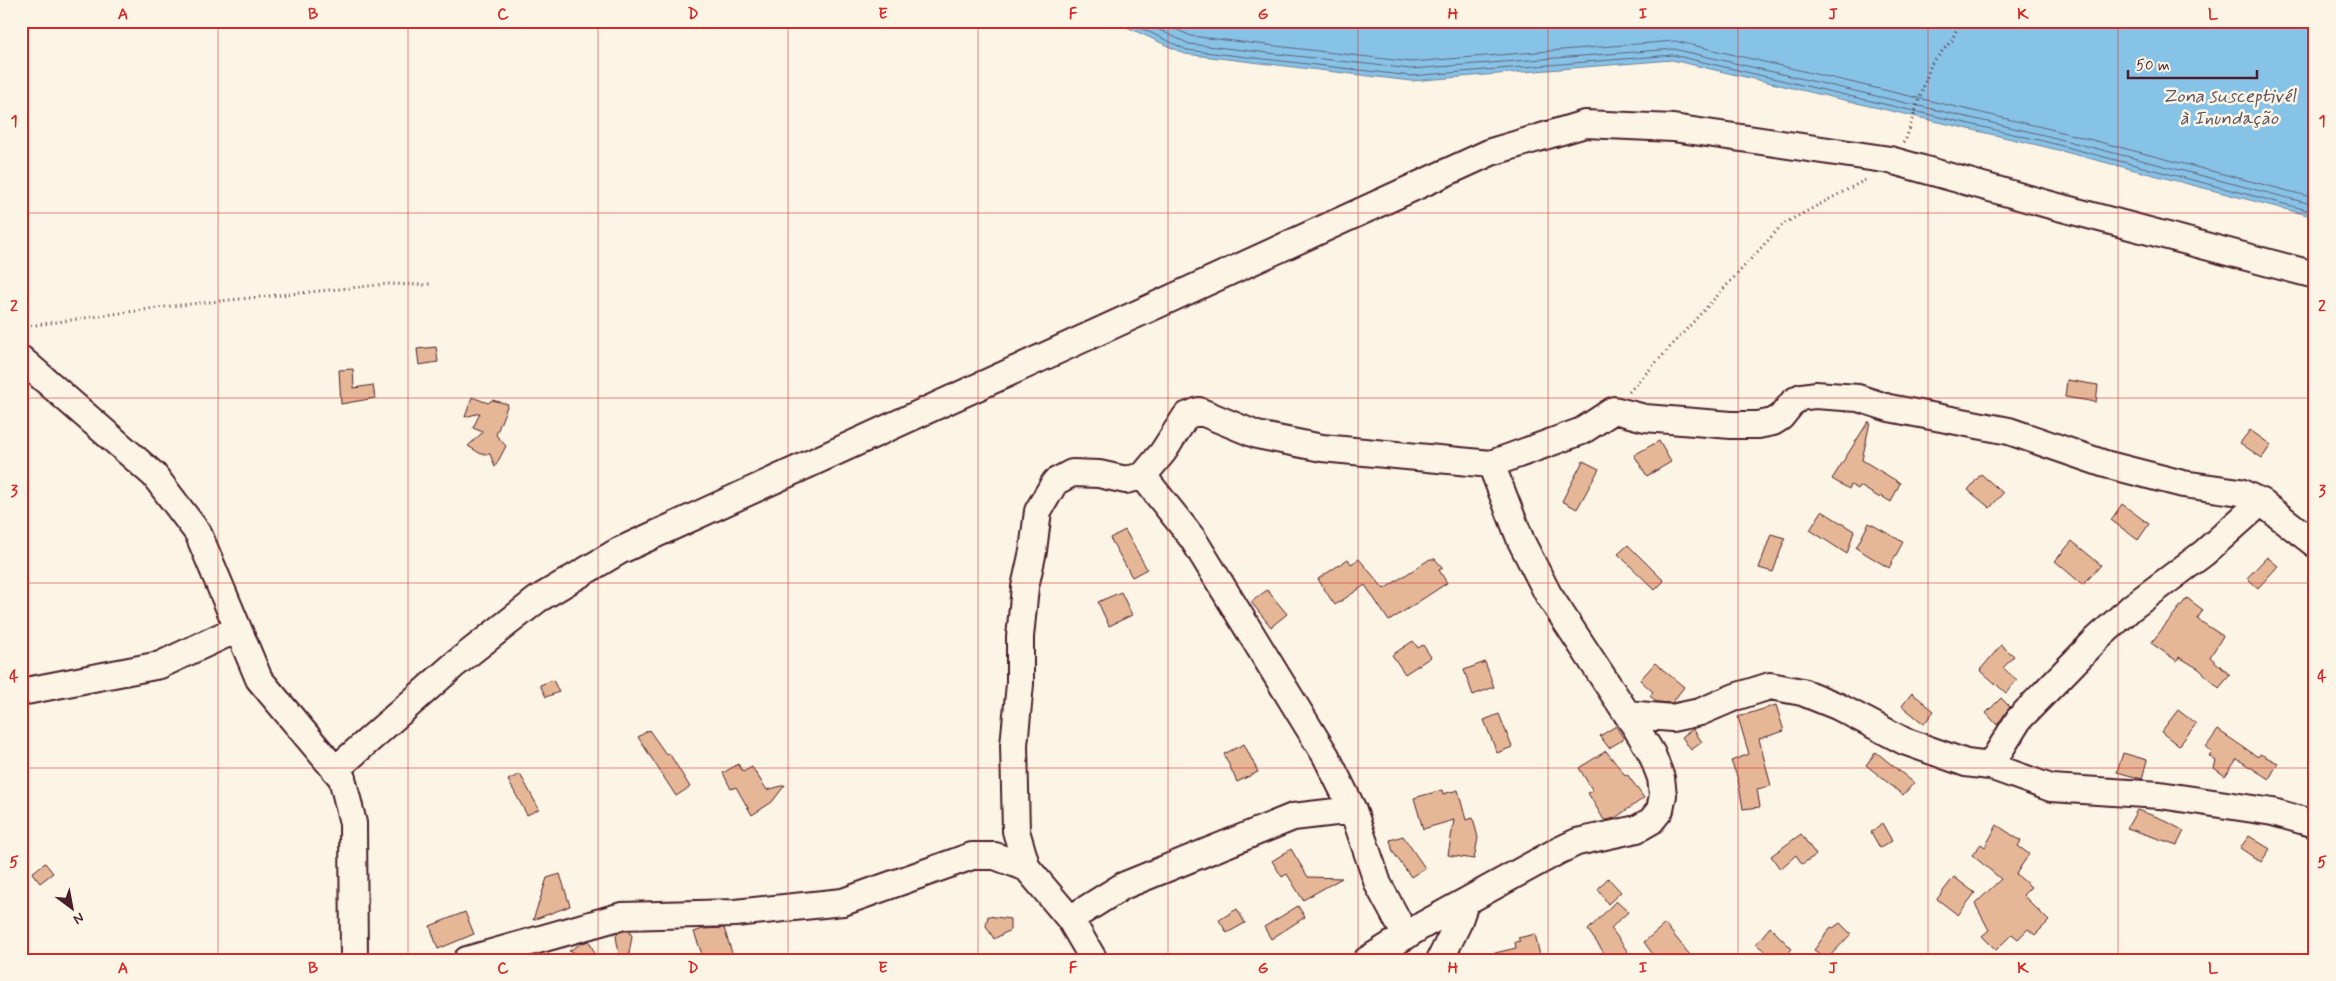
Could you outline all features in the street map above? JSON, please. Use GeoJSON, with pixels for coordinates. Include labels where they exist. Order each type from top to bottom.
{"type":"FeatureCollection","features":[{"type":"Feature","properties":{"kind":"street"},"geometry":{"type":"LineString","coordinates":[[336,770],[454,665],[522,611],[538,599],[619,551],[1491,152],[1585,124],[1673,128],[1890,160],[2315,275]]}},
{"type":"Feature","properties":{"kind":"street"},"geometry":{"type":"LineString","coordinates":[[21,359],[154,475],[198,534],[260,679],[342,778],[354,823],[354,960]]}},
{"type":"Feature","properties":{"kind":"street"},"geometry":{"type":"LineString","coordinates":[[1094,960],[1070,919],[1027,868],[1016,831],[1014,746],[1025,587],[1033,551],[1038,511],[1056,482],[1072,473],[1099,474],[1126,480],[1143,476],[1163,452],[1186,416],[1199,411],[1257,435],[1322,448],[1491,464],[1582,431],[1614,410],[1645,418],[1731,425],[1758,425],[1773,422],[1781,417],[1792,402],[1801,397],[1815,395],[1858,398],[1889,408],[2009,431],[2105,464],[2183,484],[2240,492],[2261,502],[2315,544]]}},
{"type":"Feature","properties":{"kind":"street"},"geometry":{"type":"LineString","coordinates":[[1367,960],[1423,924],[1465,903],[1556,852],[1576,842],[1637,829],[1651,821],[1660,810],[1663,795],[1661,778],[1652,754],[1548,594],[1521,540],[1491,464]]}},
{"type":"Feature","properties":{"kind":"street"},"geometry":{"type":"LineString","coordinates":[[1143,476],[1193,539],[1326,756],[1353,810],[1378,884],[1406,936]]}},
{"type":"Feature","properties":{"kind":"street"},"geometry":{"type":"LineString","coordinates":[[1990,766],[2019,719],[2097,639],[2132,607],[2204,553],[2261,502]]}},
{"type":"Feature","properties":{"kind":"street"},"geometry":{"type":"LineString","coordinates":[[21,692],[160,665],[237,629]]}},
{"type":"Feature","properties":{"kind":"street"},"geometry":{"type":"LineString","coordinates":[[1627,714],[1672,718],[1700,712],[1735,697],[1770,686],[1802,692],[1837,706],[1904,742],[1966,764],[1990,766],[2052,788],[2160,795],[2273,812],[2315,824]]}},
{"type":"Feature","properties":{"kind":"street"},"geometry":{"type":"LineString","coordinates":[[1652,754],[1672,718]]}},
{"type":"Feature","properties":{"kind":"street"},"geometry":{"type":"LineString","coordinates":[[1070,919],[1123,886],[1293,817],[1353,810]]}},
{"type":"Feature","properties":{"kind":"street"},"geometry":{"type":"LineString","coordinates":[[467,960],[622,916],[735,913],[843,902],[972,856],[995,856],[1027,868]]}},
{"type":"Feature","properties":{"kind":"street"},"geometry":{"type":"LineString","coordinates":[[1440,960],[1458,923],[1465,903]]}},
{"type":"Feature","properties":{"kind":"path"},"geometry":{"type":"LineString","coordinates":[[1614,410],[1783,224],[1880,173],[1906,139],[1930,64],[1952,40],[1960,21]]}},
{"type":"Feature","properties":{"kind":"path"},"geometry":{"type":"LineString","coordinates":[[21,327],[170,306],[388,284],[425,285],[433,283]]}},
{"type":"Feature","properties":{"kind":"water","name":"Zona susceptivél à Inundação"},"geometry":{"type":"Polygon","coordinates":[[[1114,21],[2315,21],[2315,217],[2046,147],[1672,60],[1411,81],[1185,54],[1114,21]]]}},
{"type":"Feature","properties":{"kind":"building"},"geometry":{"type":"Polygon","coordinates":[[[436,347],[438,362],[419,365],[417,349],[436,347]]]}},
{"type":"Feature","properties":{"kind":"building"},"geometry":{"type":"Polygon","coordinates":[[[353,369],[354,388],[373,385],[375,398],[341,404],[339,370],[353,369]]]}},
{"type":"Feature","properties":{"kind":"building"},"geometry":{"type":"Polygon","coordinates":[[[2067,380],[2098,385],[2096,402],[2065,397],[2067,380]]]}},
{"type":"Feature","properties":{"kind":"building"},"geometry":{"type":"Polygon","coordinates":[[[472,397],[488,403],[492,400],[508,404],[496,435],[506,446],[495,467],[490,454],[481,454],[468,446],[483,432],[473,428],[480,413],[465,417],[472,397]]]}},
{"type":"Feature","properties":{"kind":"building"},"geometry":{"type":"Polygon","coordinates":[[[1868,422],[1870,422],[1862,460],[1900,483],[1891,502],[1860,486],[1858,489],[1851,485],[1849,489],[1832,479],[1868,422]]]}},
{"type":"Feature","properties":{"kind":"building"},"geometry":{"type":"Polygon","coordinates":[[[2250,430],[2271,445],[2262,458],[2240,443],[2250,430]]]}},
{"type":"Feature","properties":{"kind":"building"},"geometry":{"type":"Polygon","coordinates":[[[1659,441],[1671,462],[1647,476],[1634,455],[1659,441]]]}},
{"type":"Feature","properties":{"kind":"building"},"geometry":{"type":"Polygon","coordinates":[[[1583,461],[1599,469],[1577,509],[1562,501],[1583,461]]]}},
{"type":"Feature","properties":{"kind":"building"},"geometry":{"type":"Polygon","coordinates":[[[1981,474],[2003,493],[1990,508],[1968,490],[1981,474]]]}},
{"type":"Feature","properties":{"kind":"building"},"geometry":{"type":"Polygon","coordinates":[[[2122,504],[2149,524],[2138,540],[2111,520],[2122,504]]]}},
{"type":"Feature","properties":{"kind":"building"},"geometry":{"type":"Polygon","coordinates":[[[1822,511],[1854,531],[1847,554],[1810,530],[1822,511]]]}},
{"type":"Feature","properties":{"kind":"building"},"geometry":{"type":"Polygon","coordinates":[[[1869,523],[1903,542],[1889,568],[1856,548],[1869,523]]]}},
{"type":"Feature","properties":{"kind":"building"},"geometry":{"type":"Polygon","coordinates":[[[1125,530],[1147,569],[1132,577],[1110,538],[1125,530]]]}},
{"type":"Feature","properties":{"kind":"building"},"geometry":{"type":"Polygon","coordinates":[[[1771,534],[1785,538],[1773,572],[1759,568],[1771,534]]]}},
{"type":"Feature","properties":{"kind":"building"},"geometry":{"type":"Polygon","coordinates":[[[2072,541],[2101,565],[2083,585],[2055,561],[2072,541]]]}},
{"type":"Feature","properties":{"kind":"building"},"geometry":{"type":"Polygon","coordinates":[[[1628,545],[1664,581],[1655,590],[1618,554],[1628,545]]]}},
{"type":"Feature","properties":{"kind":"building"},"geometry":{"type":"Polygon","coordinates":[[[2267,557],[2278,566],[2258,588],[2247,578],[2267,557]]]}},
{"type":"Feature","properties":{"kind":"building"},"geometry":{"type":"Polygon","coordinates":[[[1348,559],[1351,564],[1359,559],[1384,589],[1430,559],[1435,559],[1443,568],[1439,570],[1447,583],[1389,621],[1365,585],[1335,605],[1330,598],[1318,579],[1348,559]]]}},
{"type":"Feature","properties":{"kind":"building"},"geometry":{"type":"Polygon","coordinates":[[[1267,590],[1287,614],[1271,627],[1251,602],[1267,590]]]}},
{"type":"Feature","properties":{"kind":"building"},"geometry":{"type":"Polygon","coordinates":[[[1121,592],[1132,615],[1109,626],[1098,602],[1121,592]]]}},
{"type":"Feature","properties":{"kind":"building"},"geometry":{"type":"Polygon","coordinates":[[[2187,598],[2203,610],[2197,619],[2223,636],[2210,657],[2230,675],[2219,688],[2199,669],[2179,657],[2177,661],[2151,643],[2187,598]]]}},
{"type":"Feature","properties":{"kind":"building"},"geometry":{"type":"Polygon","coordinates":[[[1413,641],[1418,648],[1423,645],[1431,657],[1405,674],[1392,655],[1413,641]]]}},
{"type":"Feature","properties":{"kind":"building"},"geometry":{"type":"Polygon","coordinates":[[[2001,645],[2014,656],[2003,668],[2017,680],[2006,693],[1980,670],[2001,645]]]}},
{"type":"Feature","properties":{"kind":"building"},"geometry":{"type":"Polygon","coordinates":[[[1485,662],[1494,687],[1473,695],[1464,670],[1485,662]]]}},
{"type":"Feature","properties":{"kind":"building"},"geometry":{"type":"Polygon","coordinates":[[[1655,663],[1684,687],[1672,703],[1657,702],[1650,696],[1653,692],[1640,680],[1655,663]]]}},
{"type":"Feature","properties":{"kind":"building"},"geometry":{"type":"Polygon","coordinates":[[[553,680],[559,692],[546,697],[540,685],[553,680]]]}},
{"type":"Feature","properties":{"kind":"building"},"geometry":{"type":"Polygon","coordinates":[[[1912,693],[1934,711],[1924,724],[1902,706],[1912,693]]]}},
{"type":"Feature","properties":{"kind":"building"},"geometry":{"type":"Polygon","coordinates":[[[2001,698],[2010,707],[1997,725],[1986,713],[2001,698]]]}},
{"type":"Feature","properties":{"kind":"building"},"geometry":{"type":"Polygon","coordinates":[[[1776,705],[1784,731],[1759,739],[1771,786],[1757,789],[1760,807],[1743,809],[1738,779],[1731,761],[1749,754],[1738,717],[1776,705]]]}},
{"type":"Feature","properties":{"kind":"building"},"geometry":{"type":"Polygon","coordinates":[[[2178,710],[2196,724],[2179,746],[2161,732],[2178,710]]]}},
{"type":"Feature","properties":{"kind":"building"},"geometry":{"type":"Polygon","coordinates":[[[1499,714],[1512,747],[1497,753],[1484,720],[1499,714]]]}},
{"type":"Feature","properties":{"kind":"building"},"geometry":{"type":"Polygon","coordinates":[[[1616,726],[1624,739],[1609,748],[1600,736],[1616,726]]]}},
{"type":"Feature","properties":{"kind":"building"},"geometry":{"type":"Polygon","coordinates":[[[1693,729],[1702,742],[1691,750],[1682,737],[1693,729]]]}},
{"type":"Feature","properties":{"kind":"building"},"geometry":{"type":"Polygon","coordinates":[[[649,730],[666,754],[669,753],[690,787],[676,796],[638,737],[649,730]]]}},
{"type":"Feature","properties":{"kind":"building"},"geometry":{"type":"Polygon","coordinates":[[[2218,730],[2258,757],[2260,754],[2278,763],[2269,779],[2237,759],[2225,776],[2214,768],[2216,761],[2209,756],[2212,753],[2206,747],[2218,730]]]}},
{"type":"Feature","properties":{"kind":"building"},"geometry":{"type":"Polygon","coordinates":[[[1244,744],[1258,772],[1237,782],[1224,754],[1244,744]]]}},
{"type":"Feature","properties":{"kind":"building"},"geometry":{"type":"Polygon","coordinates":[[[1606,751],[1625,775],[1627,774],[1644,798],[1615,818],[1604,820],[1588,793],[1593,791],[1579,768],[1606,751]]]}},
{"type":"Feature","properties":{"kind":"building"},"geometry":{"type":"Polygon","coordinates":[[[1876,752],[1914,783],[1903,795],[1866,765],[1876,752]]]}},
{"type":"Feature","properties":{"kind":"building"},"geometry":{"type":"Polygon","coordinates":[[[2123,753],[2147,760],[2142,779],[2117,772],[2123,753]]]}},
{"type":"Feature","properties":{"kind":"building"},"geometry":{"type":"Polygon","coordinates":[[[738,764],[743,772],[752,767],[767,790],[785,785],[772,802],[752,815],[736,787],[731,789],[723,773],[738,764]]]}},
{"type":"Feature","properties":{"kind":"building"},"geometry":{"type":"Polygon","coordinates":[[[520,774],[539,809],[527,815],[508,780],[520,774]]]}},
{"type":"Feature","properties":{"kind":"building"},"geometry":{"type":"Polygon","coordinates":[[[1442,790],[1443,794],[1458,790],[1466,820],[1473,818],[1478,838],[1474,859],[1448,855],[1454,820],[1423,829],[1414,798],[1442,790]]]}},
{"type":"Feature","properties":{"kind":"building"},"geometry":{"type":"Polygon","coordinates":[[[2137,810],[2160,818],[2184,831],[2177,845],[2127,828],[2137,810]]]}},
{"type":"Feature","properties":{"kind":"building"},"geometry":{"type":"Polygon","coordinates":[[[1882,823],[1892,841],[1880,848],[1871,832],[1882,823]]]}},
{"type":"Feature","properties":{"kind":"building"},"geometry":{"type":"Polygon","coordinates":[[[1997,825],[2021,841],[2018,846],[2029,854],[2016,874],[2031,887],[2023,895],[2049,921],[2035,935],[2028,929],[2018,939],[2012,934],[1996,950],[1982,936],[1989,930],[1975,904],[2001,879],[1972,855],[1981,844],[1985,847],[1997,825]]]}},
{"type":"Feature","properties":{"kind":"building"},"geometry":{"type":"Polygon","coordinates":[[[1801,834],[1816,855],[1802,864],[1796,855],[1780,869],[1771,856],[1801,834]]]}},
{"type":"Feature","properties":{"kind":"building"},"geometry":{"type":"Polygon","coordinates":[[[1403,836],[1425,868],[1411,877],[1393,852],[1390,840],[1403,836]]]}},
{"type":"Feature","properties":{"kind":"building"},"geometry":{"type":"Polygon","coordinates":[[[2249,836],[2270,849],[2261,862],[2240,848],[2249,836]]]}},
{"type":"Feature","properties":{"kind":"building"},"geometry":{"type":"Polygon","coordinates":[[[1291,849],[1308,877],[1342,878],[1303,900],[1287,874],[1282,877],[1272,861],[1291,849]]]}},
{"type":"Feature","properties":{"kind":"building"},"geometry":{"type":"Polygon","coordinates":[[[45,863],[53,873],[40,883],[32,873],[45,863]]]}},
{"type":"Feature","properties":{"kind":"building"},"geometry":{"type":"Polygon","coordinates":[[[560,874],[570,906],[533,920],[547,878],[560,874]]]}},
{"type":"Feature","properties":{"kind":"building"},"geometry":{"type":"Polygon","coordinates":[[[1954,877],[1975,893],[1958,915],[1937,899],[1954,877]]]}},
{"type":"Feature","properties":{"kind":"building"},"geometry":{"type":"Polygon","coordinates":[[[1608,878],[1621,892],[1608,904],[1598,889],[1608,878]]]}},
{"type":"Feature","properties":{"kind":"building"},"geometry":{"type":"Polygon","coordinates":[[[1616,901],[1628,912],[1611,928],[1628,952],[1617,960],[1609,960],[1588,930],[1616,901]]]}},
{"type":"Feature","properties":{"kind":"building"},"geometry":{"type":"Polygon","coordinates":[[[1298,906],[1305,917],[1271,939],[1264,927],[1298,906]]]}},
{"type":"Feature","properties":{"kind":"building"},"geometry":{"type":"Polygon","coordinates":[[[1237,909],[1245,923],[1227,933],[1219,920],[1237,909]]]}},
{"type":"Feature","properties":{"kind":"building"},"geometry":{"type":"Polygon","coordinates":[[[465,912],[474,934],[438,949],[430,926],[465,912]]]}},
{"type":"Feature","properties":{"kind":"building"},"geometry":{"type":"Polygon","coordinates":[[[988,916],[1010,919],[1010,930],[994,939],[986,926],[988,916]]]}},
{"type":"Feature","properties":{"kind":"building"},"geometry":{"type":"Polygon","coordinates":[[[1840,923],[1851,934],[1827,959],[1814,950],[1831,927],[1833,928],[1840,923]]]}},
{"type":"Feature","properties":{"kind":"building"},"geometry":{"type":"Polygon","coordinates":[[[1665,924],[1694,960],[1657,960],[1644,942],[1665,924]]]}},
{"type":"Feature","properties":{"kind":"building"},"geometry":{"type":"Polygon","coordinates":[[[1770,927],[1792,949],[1781,960],[1760,960],[1767,953],[1756,944],[1770,927]]]}},
{"type":"Feature","properties":{"kind":"building"},"geometry":{"type":"Polygon","coordinates":[[[724,928],[732,953],[711,960],[704,960],[694,932],[703,929],[724,928]]]}},
{"type":"Feature","properties":{"kind":"building"},"geometry":{"type":"Polygon","coordinates":[[[624,931],[629,931],[632,936],[628,960],[620,960],[616,936],[624,931]]]}},
{"type":"Feature","properties":{"kind":"building"},"geometry":{"type":"Polygon","coordinates":[[[1535,934],[1541,960],[1492,960],[1491,954],[1516,948],[1515,942],[1520,941],[1518,938],[1535,934]]]}},
{"type":"Feature","properties":{"kind":"building"},"geometry":{"type":"Polygon","coordinates":[[[589,941],[598,960],[569,951],[582,943],[589,941]]]}}]}
